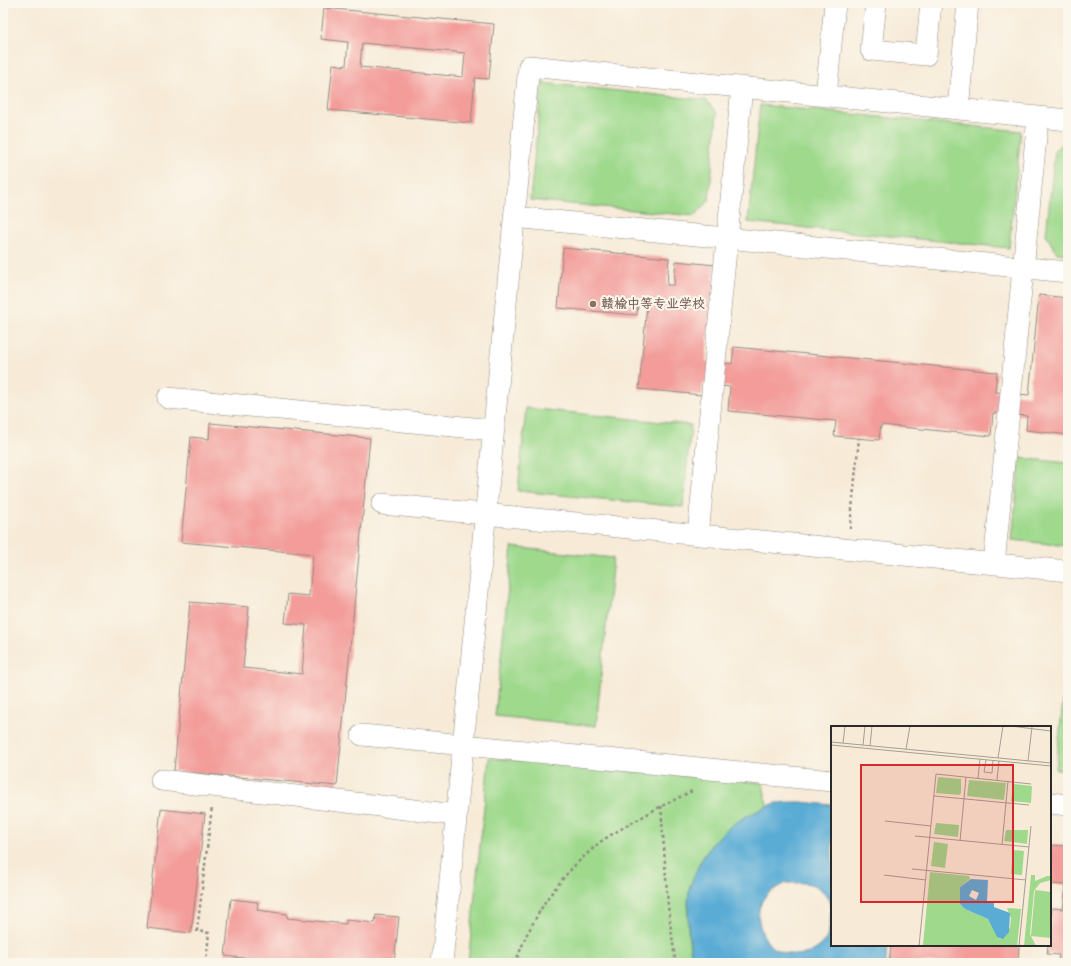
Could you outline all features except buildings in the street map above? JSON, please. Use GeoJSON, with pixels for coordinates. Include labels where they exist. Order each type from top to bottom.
{"type":"FeatureCollection","features":[{"type":"Feature","properties":{"kind":"lane"},"geometry":{"type":"LineString","coordinates":[[826,96],[836,3]]}},
{"type":"Feature","properties":{"kind":"lane"},"geometry":{"type":"LineString","coordinates":[[876,3],[871,50],[926,55],[931,3]]}},
{"type":"Feature","properties":{"kind":"lane"},"geometry":{"type":"LineString","coordinates":[[958,109],[968,3]]}},
{"type":"Feature","properties":{"kind":"lane"},"geometry":{"type":"LineString","coordinates":[[442,963],[529,66],[1068,120]]}},
{"type":"Feature","properties":{"kind":"lane"},"geometry":{"type":"LineString","coordinates":[[698,535],[742,88]]}},
{"type":"Feature","properties":{"kind":"lane"},"geometry":{"type":"LineString","coordinates":[[994,564],[1038,117]]}},
{"type":"Feature","properties":{"kind":"lane"},"geometry":{"type":"LineString","coordinates":[[514,217],[1068,272]]}},
{"type":"Feature","properties":{"kind":"lane"},"geometry":{"type":"LineString","coordinates":[[168,398],[494,430]]}},
{"type":"Feature","properties":{"kind":"lane"},"geometry":{"type":"LineString","coordinates":[[382,504],[1068,571]]}},
{"type":"Feature","properties":{"kind":"lane"},"geometry":{"type":"LineString","coordinates":[[362,735],[831,781]]}},
{"type":"Feature","properties":{"kind":"lane"},"geometry":{"type":"LineString","coordinates":[[160,780],[456,815]]}},
{"type":"Feature","properties":{"kind":"lane"},"geometry":{"type":"LineString","coordinates":[[1051,803],[1068,805]]}},
{"type":"Feature","properties":{"kind":"path"},"geometry":{"type":"LineString","coordinates":[[848,550],[859,438]]}},
{"type":"Feature","properties":{"kind":"path"},"geometry":{"type":"LineString","coordinates":[[206,963],[208,932],[198,932],[214,787]]}},
{"type":"Feature","properties":{"kind":"path"},"geometry":{"type":"LineString","coordinates":[[515,963],[527,934],[546,900],[576,864],[600,842],[614,833],[661,806],[699,787]]}},
{"type":"Feature","properties":{"kind":"path"},"geometry":{"type":"LineString","coordinates":[[661,806],[668,906],[676,963]]}},
{"type":"Feature","properties":{"kind":"green space"},"geometry":{"type":"Polygon","coordinates":[[[542,83],[706,100],[717,113],[709,201],[694,216],[530,200],[542,83]]]}},
{"type":"Feature","properties":{"kind":"green space"},"geometry":{"type":"Polygon","coordinates":[[[760,105],[1021,131],[1009,248],[748,222],[760,105]]]}},
{"type":"Feature","properties":{"kind":"green space"},"geometry":{"type":"Polygon","coordinates":[[[1068,137],[1068,254],[1057,253],[1046,235],[1055,150],[1068,137]]]}},
{"type":"Feature","properties":{"kind":"green space"},"geometry":{"type":"Polygon","coordinates":[[[526,408],[691,425],[683,507],[518,491],[526,408]]]}},
{"type":"Feature","properties":{"kind":"green space"},"geometry":{"type":"Polygon","coordinates":[[[1020,458],[1068,463],[1068,546],[1012,540],[1020,458]]]}},
{"type":"Feature","properties":{"kind":"green space"},"geometry":{"type":"Polygon","coordinates":[[[512,547],[613,558],[596,726],[495,716],[512,547]]]}},
{"type":"Feature","properties":{"kind":"green space"},"geometry":{"type":"Polygon","coordinates":[[[1068,650],[1068,771],[1056,770],[1068,650]]]}},
{"type":"Feature","properties":{"kind":"green space"},"geometry":{"type":"Polygon","coordinates":[[[489,758],[763,783],[767,806],[742,819],[711,845],[699,864],[690,888],[688,905],[688,929],[693,963],[468,963],[489,758]]]}},
{"type":"Feature","properties":{"kind":"water"},"geometry":{"type":"Polygon","coordinates":[[[783,802],[831,805],[831,911],[831,946],[887,946],[886,963],[693,963],[689,931],[688,896],[694,876],[705,854],[720,836],[739,821],[763,808],[783,802]],[[786,883],[770,892],[765,897],[759,910],[760,924],[765,938],[773,948],[787,954],[806,954],[817,949],[826,939],[831,911],[829,901],[819,888],[807,883],[786,883]]]}},
{"type":"Feature","properties":{"kind":"place","name":"赣榆中等专业学校"},"geometry":{"type":"Point","coordinates":[593,304]}}]}
